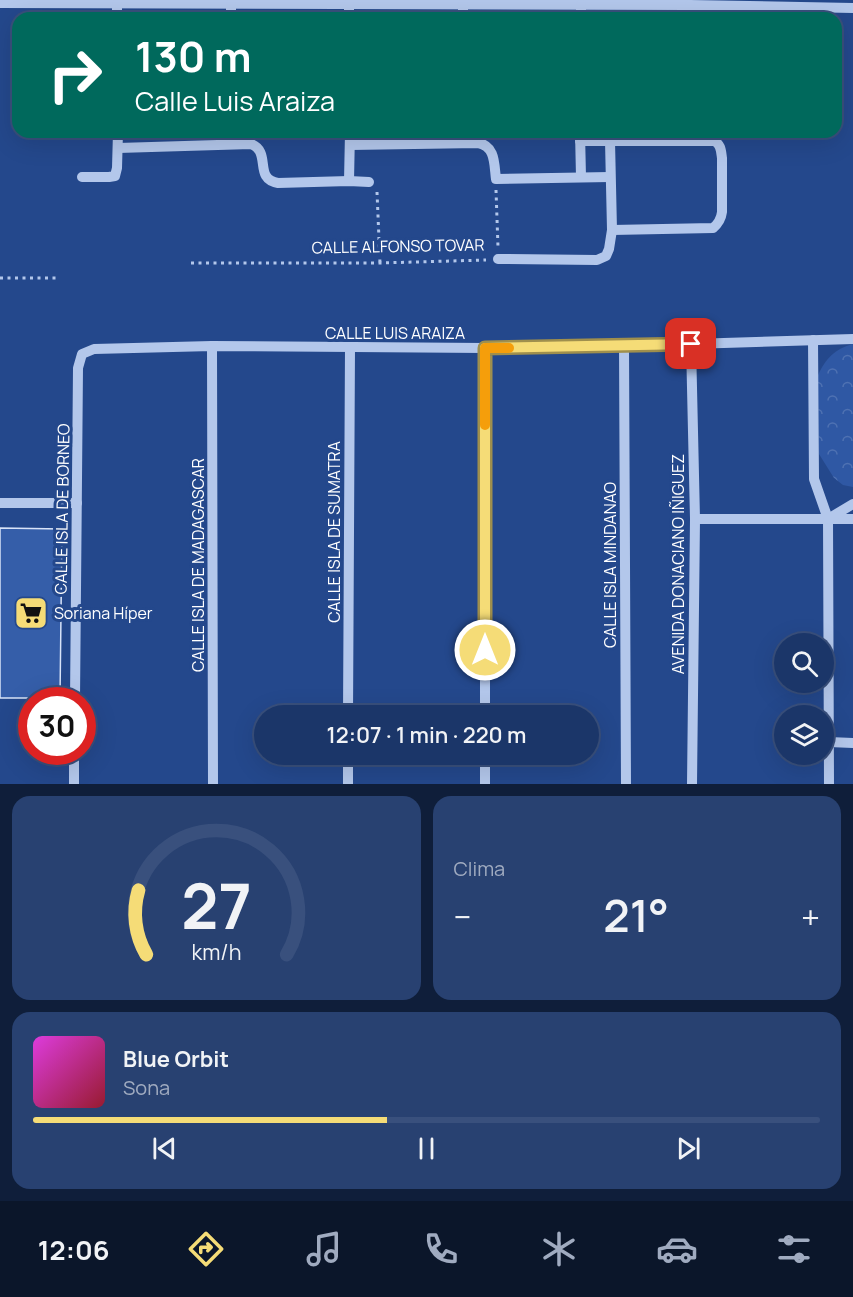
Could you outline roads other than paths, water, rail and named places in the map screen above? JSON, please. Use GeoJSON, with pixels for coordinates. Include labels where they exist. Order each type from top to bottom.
{"type":"FeatureCollection","features":[{"type":"Feature","properties":{"kind":"street"},"geometry":{"type":"LineString","coordinates":[[0,3],[231,4],[286,2],[349,4],[403,2],[463,4],[519,2],[581,5],[637,2],[690,5],[808,4],[853,8]]}},
{"type":"Feature","properties":{"kind":"street"},"geometry":{"type":"LineString","coordinates":[[117,4],[117,12]]}},
{"type":"Feature","properties":{"kind":"street"},"geometry":{"type":"LineString","coordinates":[[231,4],[231,12]]}},
{"type":"Feature","properties":{"kind":"street"},"geometry":{"type":"LineString","coordinates":[[349,4],[349,12]]}},
{"type":"Feature","properties":{"kind":"street"},"geometry":{"type":"LineString","coordinates":[[463,4],[463,12]]}},
{"type":"Feature","properties":{"kind":"street"},"geometry":{"type":"LineString","coordinates":[[581,5],[581,12]]}},
{"type":"Feature","properties":{"kind":"street"},"geometry":{"type":"LineString","coordinates":[[690,5],[690,12]]}},
{"type":"Feature","properties":{"kind":"street"},"geometry":{"type":"LineString","coordinates":[[82,177],[115,176],[118,138]]}},
{"type":"Feature","properties":{"kind":"street"},"geometry":{"type":"LineString","coordinates":[[230,138],[230,145]]}},
{"type":"Feature","properties":{"kind":"street"},"geometry":{"type":"LineString","coordinates":[[349,181],[350,138]]}},
{"type":"Feature","properties":{"kind":"street"},"geometry":{"type":"LineString","coordinates":[[350,145],[449,138]]}},
{"type":"Feature","properties":{"kind":"street"},"geometry":{"type":"LineString","coordinates":[[466,138],[488,146],[494,159],[496,179],[610,177]]}},
{"type":"Feature","properties":{"kind":"street"},"geometry":{"type":"LineString","coordinates":[[580,138],[581,177]]}},
{"type":"Feature","properties":{"kind":"street"},"geometry":{"type":"LineString","coordinates":[[592,138],[610,141],[657,138]]}},
{"type":"Feature","properties":{"kind":"street"},"geometry":{"type":"LineString","coordinates":[[610,141],[612,230],[707,229],[717,225],[721,218],[722,158],[717,142],[699,138]]}},
{"type":"Feature","properties":{"kind":"street"},"geometry":{"type":"LineString","coordinates":[[118,148],[251,144],[260,151],[264,173],[272,182],[369,182]]}},
{"type":"Feature","properties":{"kind":"street","name":"CALLE ALFONSO TOVAR"},"geometry":{"type":"LineString","coordinates":[[498,259],[597,260],[606,256],[612,230]]}},
{"type":"Feature","properties":{"kind":"street","name":"CALLE LUIS ARAIZA"},"geometry":{"type":"LineString","coordinates":[[82,354],[94,349],[212,345],[485,348],[853,339]]}},
{"type":"Feature","properties":{"kind":"street"},"geometry":{"type":"LineString","coordinates":[[813,340],[814,479],[828,519],[829,705]]}},
{"type":"Feature","properties":{"kind":"street","name":"AVENIDA DONACIANO IÑIGUEZ"},"geometry":{"type":"LineString","coordinates":[[691,344],[695,519],[693,784]]}},
{"type":"Feature","properties":{"kind":"street","name":"CALLE ISLA DE MADAGASCAR"},"geometry":{"type":"LineString","coordinates":[[212,345],[213,784]]}},
{"type":"Feature","properties":{"kind":"street","name":"CALLE ISLA MINDANAO"},"geometry":{"type":"LineString","coordinates":[[624,345],[626,784]]}},
{"type":"Feature","properties":{"kind":"street","name":"CALLE ISLA DE SUMATRA"},"geometry":{"type":"LineString","coordinates":[[348,705],[350,348]]}},
{"type":"Feature","properties":{"kind":"street"},"geometry":{"type":"LineString","coordinates":[[485,348],[485,705]]}},
{"type":"Feature","properties":{"kind":"street","name":"CALLE ISLA DE BORNEO"},"geometry":{"type":"LineString","coordinates":[[75,687],[78,368],[82,354]]}},
{"type":"Feature","properties":{"kind":"street"},"geometry":{"type":"LineString","coordinates":[[0,503],[77,503]]}},
{"type":"Feature","properties":{"kind":"street"},"geometry":{"type":"LineString","coordinates":[[828,519],[853,504]]}},
{"type":"Feature","properties":{"kind":"street"},"geometry":{"type":"LineString","coordinates":[[695,519],[853,519]]}},
{"type":"Feature","properties":{"kind":"street"},"geometry":{"type":"LineString","coordinates":[[834,742],[853,743]]}},
{"type":"Feature","properties":{"kind":"street"},"geometry":{"type":"LineString","coordinates":[[74,765],[74,784]]}},
{"type":"Feature","properties":{"kind":"street"},"geometry":{"type":"LineString","coordinates":[[348,765],[348,784]]}},
{"type":"Feature","properties":{"kind":"street"},"geometry":{"type":"LineString","coordinates":[[485,765],[485,784]]}},
{"type":"Feature","properties":{"kind":"street"},"geometry":{"type":"LineString","coordinates":[[829,765],[829,784]]}},
{"type":"Feature","properties":{"kind":"place","name":"Soriana Híper"},"geometry":{"type":"Point","coordinates":[31,613]}}]}
